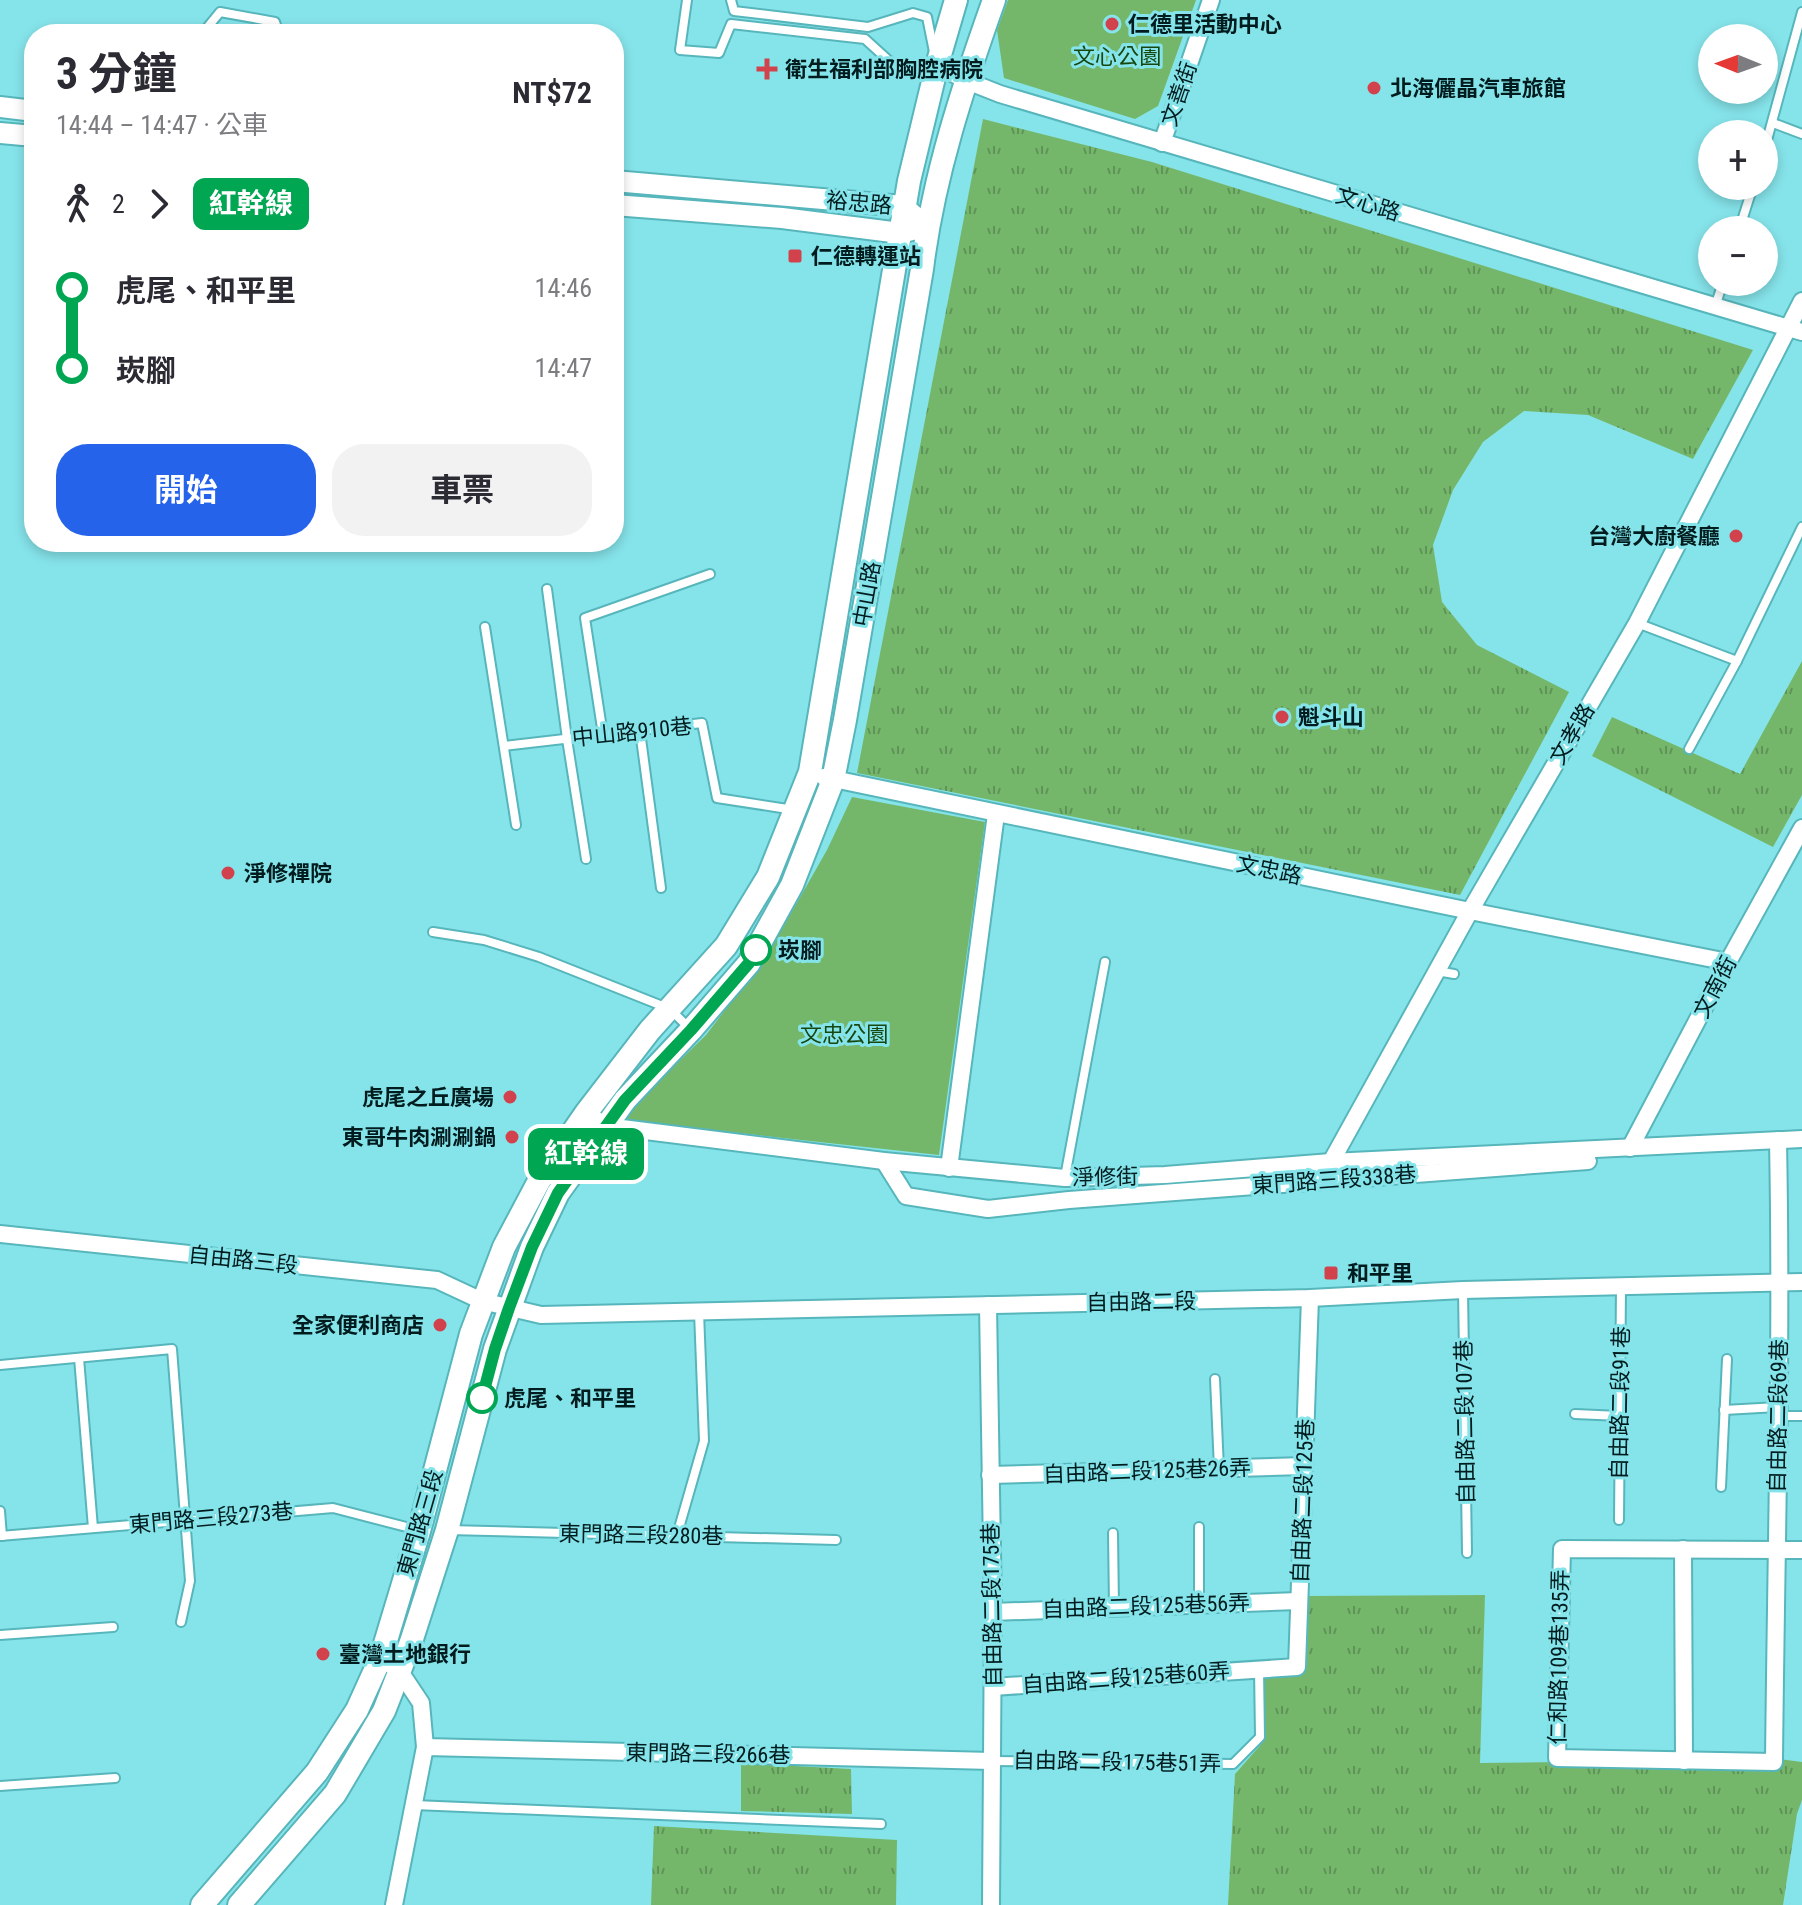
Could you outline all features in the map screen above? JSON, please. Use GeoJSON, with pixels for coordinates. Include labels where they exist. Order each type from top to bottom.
{"type":"FeatureCollection","features":[{"type":"Feature","properties":{"kind":"main road","name":"中山路"},"geometry":{"type":"LineString","coordinates":[[586,1113],[650,1030],[726,946],[768,877],[810,772],[903,206],[956,0]]}},
{"type":"Feature","properties":{"kind":"main road","name":"中山路"},"geometry":{"type":"LineString","coordinates":[[606,1126],[625,1100],[749,963],[792,885],[833,780],[927,227],[957,112],[994,0]]}},
{"type":"Feature","properties":{"kind":"main road","name":"東門路三段"},"geometry":{"type":"LineString","coordinates":[[202,1905],[317,1772],[357,1710],[381,1657],[482,1301],[504,1247],[539,1181],[586,1113]]}},
{"type":"Feature","properties":{"kind":"main road","name":"東門路三段"},"geometry":{"type":"LineString","coordinates":[[239,1905],[335,1794],[384,1711],[401,1673],[447,1530],[495,1349],[532,1247],[558,1193],[606,1126]]}},
{"type":"Feature","properties":{"kind":"street","name":"文善街"},"geometry":{"type":"LineString","coordinates":[[1162,143],[1211,0]]}},
{"type":"Feature","properties":{"kind":"street","name":"文心路"},"geometry":{"type":"LineString","coordinates":[[937,65],[1000,94],[1795,330]]}},
{"type":"Feature","properties":{"kind":"street"},"geometry":{"type":"LineString","coordinates":[[0,107],[24,110]]}},
{"type":"Feature","properties":{"kind":"street"},"geometry":{"type":"LineString","coordinates":[[0,133],[24,135]]}},
{"type":"Feature","properties":{"kind":"street","name":"裕忠路"},"geometry":{"type":"LineString","coordinates":[[624,182],[903,206],[927,227]]}},
{"type":"Feature","properties":{"kind":"street"},"geometry":{"type":"LineString","coordinates":[[781,196],[782,218]]}},
{"type":"Feature","properties":{"kind":"street","name":"裕忠路"},"geometry":{"type":"LineString","coordinates":[[624,206],[782,218],[900,233],[927,227]]}},
{"type":"Feature","properties":{"kind":"street","name":"文孝路"},"geometry":{"type":"LineString","coordinates":[[1331,1162],[1470,911],[1637,623],[1795,330],[1802,301]]}},
{"type":"Feature","properties":{"kind":"street","name":"文忠路"},"geometry":{"type":"LineString","coordinates":[[810,772],[833,780],[996,814],[1728,962]]}},
{"type":"Feature","properties":{"kind":"street"},"geometry":{"type":"LineString","coordinates":[[949,1168],[996,814]]}},
{"type":"Feature","properties":{"kind":"street","name":"文南街"},"geometry":{"type":"LineString","coordinates":[[1630,1148],[1802,828]]}},
{"type":"Feature","properties":{"kind":"street","name":"淨修街"},"geometry":{"type":"LineString","coordinates":[[586,1113],[606,1126],[884,1161],[1065,1178],[1630,1148]]}},
{"type":"Feature","properties":{"kind":"street","name":"東門路三段338巷"},"geometry":{"type":"LineString","coordinates":[[884,1161],[906,1196],[988,1209],[1069,1200],[1610,1159],[1630,1148],[1802,1139]]}},
{"type":"Feature","properties":{"kind":"street","name":"自由路二段69巷"},"geometry":{"type":"LineString","coordinates":[[1776,1550],[1780,1282],[1778,1140]]}},
{"type":"Feature","properties":{"kind":"street","name":"自由路三段"},"geometry":{"type":"LineString","coordinates":[[0,1234],[437,1280],[482,1301]]}},
{"type":"Feature","properties":{"kind":"street","name":"自由路二段"},"geometry":{"type":"LineString","coordinates":[[482,1301],[541,1315],[1310,1298],[1463,1290],[1802,1282]]}},
{"type":"Feature","properties":{"kind":"street","name":"自由路二段125巷"},"geometry":{"type":"LineString","coordinates":[[1259,1669],[1297,1667],[1310,1298]]}},
{"type":"Feature","properties":{"kind":"street","name":"自由路二段175巷"},"geometry":{"type":"LineString","coordinates":[[988,1305],[993,1612],[991,1905]]}},
{"type":"Feature","properties":{"kind":"street","name":"自由路二段125巷26弄"},"geometry":{"type":"LineString","coordinates":[[990,1475],[1304,1466]]}},
{"type":"Feature","properties":{"kind":"street","name":"仁和路109巷135弄"},"geometry":{"type":"LineString","coordinates":[[1562,1549],[1776,1550],[1774,1762],[1557,1758],[1562,1549]]}},
{"type":"Feature","properties":{"kind":"street"},"geometry":{"type":"LineString","coordinates":[[1683,1549],[1684,1761]]}},
{"type":"Feature","properties":{"kind":"street"},"geometry":{"type":"LineString","coordinates":[[1776,1550],[1802,1550]]}},
{"type":"Feature","properties":{"kind":"street","name":"自由路二段125巷56弄"},"geometry":{"type":"LineString","coordinates":[[993,1612],[1299,1601]]}},
{"type":"Feature","properties":{"kind":"street"},"geometry":{"type":"LineString","coordinates":[[381,1657],[401,1673],[421,1703],[425,1747],[394,1905]]}},
{"type":"Feature","properties":{"kind":"street","name":"自由路二段125巷60弄"},"geometry":{"type":"LineString","coordinates":[[993,1687],[1259,1669]]}},
{"type":"Feature","properties":{"kind":"street","name":"東門路三段266巷"},"geometry":{"type":"LineString","coordinates":[[425,1747],[992,1761]]}},
{"type":"Feature","properties":{"kind":"lane"},"geometry":{"type":"LineString","coordinates":[[687,0],[680,50],[719,53],[731,24],[865,39],[898,69],[937,65],[927,17],[913,13],[868,27],[734,11],[731,0]]}},
{"type":"Feature","properties":{"kind":"lane"},"geometry":{"type":"LineString","coordinates":[[210,24],[220,12],[276,24]]}},
{"type":"Feature","properties":{"kind":"lane"},"geometry":{"type":"LineString","coordinates":[[1774,120],[1799,34],[1802,12]]}},
{"type":"Feature","properties":{"kind":"lane"},"geometry":{"type":"LineString","coordinates":[[1778,125],[1802,134]]}},
{"type":"Feature","properties":{"kind":"lane"},"geometry":{"type":"LineString","coordinates":[[1715,307],[1719,296]]}},
{"type":"Feature","properties":{"kind":"lane"},"geometry":{"type":"LineString","coordinates":[[1689,749],[1737,661],[1802,527]]}},
{"type":"Feature","properties":{"kind":"lane"},"geometry":{"type":"LineString","coordinates":[[603,735],[585,618],[710,574]]}},
{"type":"Feature","properties":{"kind":"lane"},"geometry":{"type":"LineString","coordinates":[[547,589],[586,859]]}},
{"type":"Feature","properties":{"kind":"lane"},"geometry":{"type":"LineString","coordinates":[[1637,623],[1737,661]]}},
{"type":"Feature","properties":{"kind":"lane"},"geometry":{"type":"LineString","coordinates":[[485,627],[516,825]]}},
{"type":"Feature","properties":{"kind":"lane","name":"中山路910巷"},"geometry":{"type":"LineString","coordinates":[[504,746],[702,723],[717,798],[795,810]]}},
{"type":"Feature","properties":{"kind":"lane"},"geometry":{"type":"LineString","coordinates":[[640,731],[661,888]]}},
{"type":"Feature","properties":{"kind":"lane"},"geometry":{"type":"LineString","coordinates":[[433,932],[484,940],[539,957],[670,1009],[691,1030]]}},
{"type":"Feature","properties":{"kind":"lane"},"geometry":{"type":"LineString","coordinates":[[1065,1178],[1105,962]]}},
{"type":"Feature","properties":{"kind":"lane"},"geometry":{"type":"LineString","coordinates":[[1437,971],[1454,974]]}},
{"type":"Feature","properties":{"kind":"lane","name":"自由路二段91巷"},"geometry":{"type":"LineString","coordinates":[[1619,1520],[1622,1286]]}},
{"type":"Feature","properties":{"kind":"lane","name":"自由路二段107巷"},"geometry":{"type":"LineString","coordinates":[[1463,1290],[1467,1553]]}},
{"type":"Feature","properties":{"kind":"lane"},"geometry":{"type":"LineString","coordinates":[[677,1535],[704,1441],[698,1310]]}},
{"type":"Feature","properties":{"kind":"lane"},"geometry":{"type":"LineString","coordinates":[[0,1365],[172,1349],[190,1581],[181,1622]]}},
{"type":"Feature","properties":{"kind":"lane"},"geometry":{"type":"LineString","coordinates":[[79,1358],[93,1528]]}},
{"type":"Feature","properties":{"kind":"lane"},"geometry":{"type":"LineString","coordinates":[[1721,1487],[1727,1359]]}},
{"type":"Feature","properties":{"kind":"lane"},"geometry":{"type":"LineString","coordinates":[[1215,1379],[1219,1470]]}},
{"type":"Feature","properties":{"kind":"lane"},"geometry":{"type":"LineString","coordinates":[[1724,1410],[1778,1411],[1802,1416]]}},
{"type":"Feature","properties":{"kind":"lane"},"geometry":{"type":"LineString","coordinates":[[1575,1414],[1620,1416]]}},
{"type":"Feature","properties":{"kind":"lane","name":"東門路三段273巷"},"geometry":{"type":"LineString","coordinates":[[1,1536],[333,1508],[419,1531]]}},
{"type":"Feature","properties":{"kind":"lane"},"geometry":{"type":"LineString","coordinates":[[0,1511],[1,1536]]}},
{"type":"Feature","properties":{"kind":"lane"},"geometry":{"type":"LineString","coordinates":[[1199,1527],[1199,1604]]}},
{"type":"Feature","properties":{"kind":"lane","name":"東門路三段280巷"},"geometry":{"type":"LineString","coordinates":[[447,1530],[836,1540]]}},
{"type":"Feature","properties":{"kind":"lane"},"geometry":{"type":"LineString","coordinates":[[1113,1533],[1114,1607]]}},
{"type":"Feature","properties":{"kind":"lane"},"geometry":{"type":"LineString","coordinates":[[0,1635],[113,1627]]}},
{"type":"Feature","properties":{"kind":"lane","name":"自由路二段175巷51弄"},"geometry":{"type":"LineString","coordinates":[[992,1761],[1233,1764],[1260,1737],[1259,1669]]}},
{"type":"Feature","properties":{"kind":"lane"},"geometry":{"type":"LineString","coordinates":[[0,1786],[115,1778]]}},
{"type":"Feature","properties":{"kind":"lane"},"geometry":{"type":"LineString","coordinates":[[414,1805],[881,1824]]}},
{"type":"Feature","properties":{"kind":"green space","name":"文心公園"},"geometry":{"type":"Polygon","coordinates":[[[1008,0],[1196,0],[1158,106],[1135,119],[1004,78],[997,30],[1008,0]]]}},
{"type":"Feature","properties":{"kind":"green space"},"geometry":{"type":"Polygon","coordinates":[[[983,119],[1152,162],[1753,350],[1693,459],[1588,415],[1524,411],[1483,442],[1453,490],[1433,545],[1442,602],[1477,645],[1569,692],[1460,895],[857,773],[983,119]]]}},
{"type":"Feature","properties":{"kind":"green space"},"geometry":{"type":"Polygon","coordinates":[[[1802,661],[1802,795],[1773,847],[1592,756],[1612,717],[1740,774],[1802,661]]]}},
{"type":"Feature","properties":{"kind":"green space","name":"文忠公園"},"geometry":{"type":"Polygon","coordinates":[[[852,797],[985,822],[939,1155],[619,1120],[706,1035],[767,955],[827,850],[852,797]]]}},
{"type":"Feature","properties":{"kind":"green space"},"geometry":{"type":"Polygon","coordinates":[[[1485,1595],[1480,1763],[1779,1759],[1802,1762],[1802,1800],[1797,1814],[1783,1905],[1228,1905],[1235,1774],[1264,1741],[1263,1672],[1304,1670],[1308,1596],[1485,1595]]]}},
{"type":"Feature","properties":{"kind":"green space"},"geometry":{"type":"Polygon","coordinates":[[[741,1763],[851,1769],[852,1814],[741,1811],[741,1763]]]}},
{"type":"Feature","properties":{"kind":"green space"},"geometry":{"type":"Polygon","coordinates":[[[654,1826],[897,1840],[896,1905],[651,1905],[654,1826]]]}},
{"type":"Feature","properties":{"kind":"bus line","name":"紅幹線"},"geometry":{"type":"LineString","coordinates":[[482,1398],[509,1308],[532,1247],[558,1193],[625,1100],[691,1030],[749,963],[756,950]]}},
{"type":"Feature","properties":{"kind":"place","name":"仁德里活動中心"},"geometry":{"type":"Point","coordinates":[1112,24]}},
{"type":"Feature","properties":{"kind":"place","name":"衛生福利部胸腔病院"},"geometry":{"type":"Point","coordinates":[767,69]}},
{"type":"Feature","properties":{"kind":"place","name":"北海儷晶汽車旅館"},"geometry":{"type":"Point","coordinates":[1374,88]}},
{"type":"Feature","properties":{"kind":"place","name":"仁德轉運站"},"geometry":{"type":"Point","coordinates":[795,256]}},
{"type":"Feature","properties":{"kind":"place","name":"台灣大廚餐廳"},"geometry":{"type":"Point","coordinates":[1736,536]}},
{"type":"Feature","properties":{"kind":"place","name":"魁斗山"},"geometry":{"type":"Point","coordinates":[1282,717]}},
{"type":"Feature","properties":{"kind":"place","name":"淨修禪院"},"geometry":{"type":"Point","coordinates":[228,873]}},
{"type":"Feature","properties":{"kind":"place","name":"崁腳"},"geometry":{"type":"Point","coordinates":[756,950]}},
{"type":"Feature","properties":{"kind":"place","name":"虎尾之丘廣場"},"geometry":{"type":"Point","coordinates":[510,1097]}},
{"type":"Feature","properties":{"kind":"place","name":"東哥牛肉涮涮鍋"},"geometry":{"type":"Point","coordinates":[512,1137]}},
{"type":"Feature","properties":{"kind":"place","name":"和平里"},"geometry":{"type":"Point","coordinates":[1331,1273]}},
{"type":"Feature","properties":{"kind":"place","name":"全家便利商店"},"geometry":{"type":"Point","coordinates":[440,1325]}},
{"type":"Feature","properties":{"kind":"place","name":"虎尾、和平里"},"geometry":{"type":"Point","coordinates":[482,1398]}},
{"type":"Feature","properties":{"kind":"place","name":"臺灣土地銀行"},"geometry":{"type":"Point","coordinates":[323,1654]}}]}
